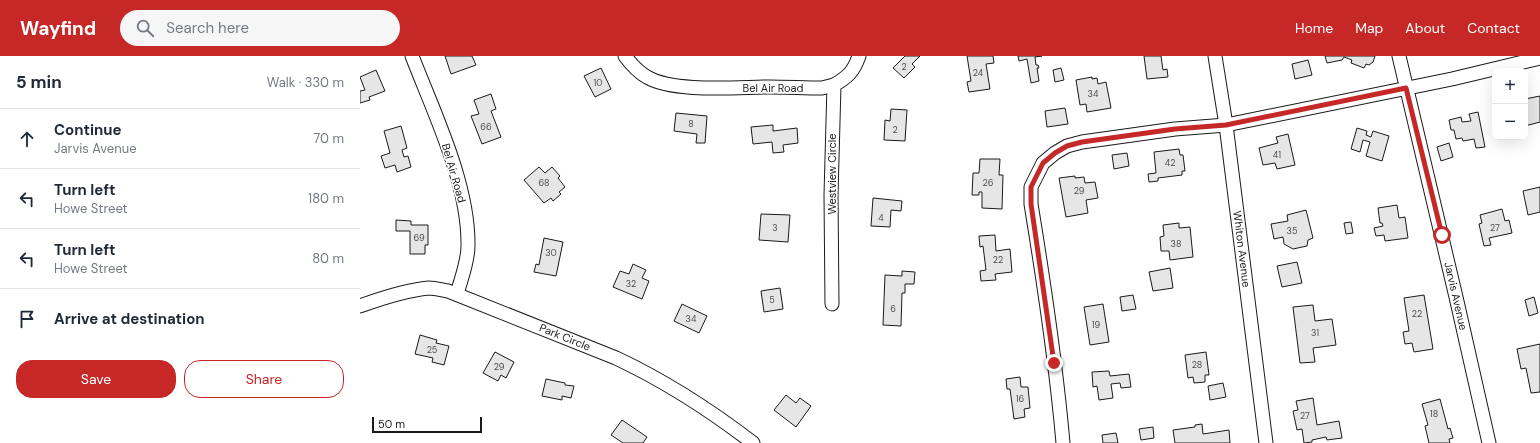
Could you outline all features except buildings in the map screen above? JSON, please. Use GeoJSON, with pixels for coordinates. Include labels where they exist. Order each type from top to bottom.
{"type":"FeatureCollection","features":[{"type":"Feature","properties":{"kind":"street","name":"Bel Air Road"},"geometry":{"type":"LineString","coordinates":[[412,56],[443,135],[463,202],[467,226],[468,248],[457,294]]}},
{"type":"Feature","properties":{"kind":"street","name":"Bel Air Road"},"geometry":{"type":"LineString","coordinates":[[625,56],[633,66],[646,77],[660,83],[674,85],[712,88],[822,88],[834,85]]}},
{"type":"Feature","properties":{"kind":"street"},"geometry":{"type":"LineString","coordinates":[[834,85],[847,78],[859,56]]}},
{"type":"Feature","properties":{"kind":"street","name":"Whiton Avenue"},"geometry":{"type":"LineString","coordinates":[[1215,56],[1226,125],[1266,443]]}},
{"type":"Feature","properties":{"kind":"street","name":"Jarvis Avenue"},"geometry":{"type":"LineString","coordinates":[[1399,56],[1489,443]]}},
{"type":"Feature","properties":{"kind":"street"},"geometry":{"type":"LineString","coordinates":[[1063,443],[1054,358],[1031,204],[1031,187],[1037,174],[1043,163],[1055,153],[1067,146],[1082,142],[1175,129],[1226,125],[1506,67],[1540,58]]}},
{"type":"Feature","properties":{"kind":"street","name":"Westview Circle"},"geometry":{"type":"LineString","coordinates":[[832,304],[831,196],[834,85]]}},
{"type":"Feature","properties":{"kind":"street","name":"Park Circle"},"geometry":{"type":"LineString","coordinates":[[360,306],[413,290],[431,288],[457,294],[616,358],[642,370],[668,384],[753,443]]}},
{"type":"Feature","properties":{"kind":"route"},"geometry":{"type":"LineString","coordinates":[[1054,363],[1031,204],[1031,187],[1043,163],[1055,153],[1067,146],[1082,142],[1175,129],[1226,125],[1406,88],[1442,235]]}}]}
